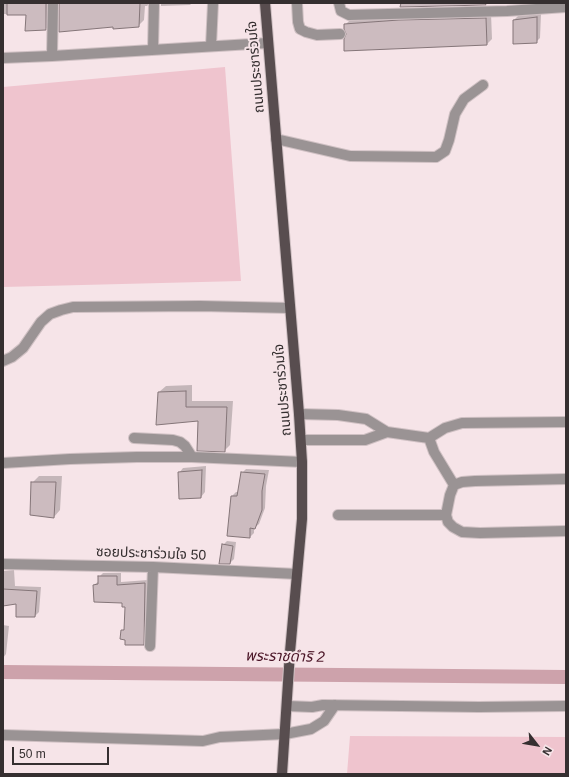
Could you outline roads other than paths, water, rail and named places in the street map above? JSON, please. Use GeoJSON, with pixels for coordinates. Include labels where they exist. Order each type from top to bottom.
{"type":"FeatureCollection","features":[{"type":"Feature","properties":{"kind":"main road","name":"ถนนประชาร่วมใจ"},"geometry":{"type":"LineString","coordinates":[[265,3],[302,462],[302,519],[290,652],[282,774]]}},
{"type":"Feature","properties":{"kind":"street"},"geometry":{"type":"LineString","coordinates":[[52,56],[53,3]]}},
{"type":"Feature","properties":{"kind":"street"},"geometry":{"type":"LineString","coordinates":[[153,50],[154,3]]}},
{"type":"Feature","properties":{"kind":"street"},"geometry":{"type":"LineString","coordinates":[[211,46],[213,3]]}},
{"type":"Feature","properties":{"kind":"street"},"geometry":{"type":"LineString","coordinates":[[296,3],[300,29],[317,35],[340,34]]}},
{"type":"Feature","properties":{"kind":"street"},"geometry":{"type":"LineString","coordinates":[[340,7],[349,15],[506,12],[559,5]]}},
{"type":"Feature","properties":{"kind":"street"},"geometry":{"type":"LineString","coordinates":[[3,58],[268,42]]}},
{"type":"Feature","properties":{"kind":"street"},"geometry":{"type":"LineString","coordinates":[[276,139],[350,156],[436,157],[445,151],[455,114],[464,98],[483,85]]}},
{"type":"Feature","properties":{"kind":"street"},"geometry":{"type":"LineString","coordinates":[[3,361],[12,357],[23,348],[41,322],[50,314],[73,307],[200,306],[290,308]]}},
{"type":"Feature","properties":{"kind":"street"},"geometry":{"type":"LineString","coordinates":[[299,414],[338,415],[366,419],[387,432],[429,438],[445,428],[462,423],[566,422]]}},
{"type":"Feature","properties":{"kind":"street"},"geometry":{"type":"LineString","coordinates":[[301,440],[366,440],[387,432]]}},
{"type":"Feature","properties":{"kind":"street"},"geometry":{"type":"LineString","coordinates":[[134,438],[174,440],[185,446],[192,457]]}},
{"type":"Feature","properties":{"kind":"street"},"geometry":{"type":"LineString","coordinates":[[429,438],[434,452],[454,485]]}},
{"type":"Feature","properties":{"kind":"street"},"geometry":{"type":"LineString","coordinates":[[3,463],[70,459],[192,457],[302,462]]}},
{"type":"Feature","properties":{"kind":"street"},"geometry":{"type":"LineString","coordinates":[[566,479],[462,482],[454,485],[450,495],[446,515],[448,522],[462,532],[566,531]]}},
{"type":"Feature","properties":{"kind":"street"},"geometry":{"type":"LineString","coordinates":[[338,515],[446,515]]}},
{"type":"Feature","properties":{"kind":"street","name":"ซอยประชาร่วมใจ 50"},"geometry":{"type":"LineString","coordinates":[[3,564],[153,567],[297,574]]}},
{"type":"Feature","properties":{"kind":"street"},"geometry":{"type":"LineString","coordinates":[[150,646],[153,567]]}},
{"type":"Feature","properties":{"kind":"street"},"geometry":{"type":"LineString","coordinates":[[3,735],[203,741],[220,737],[285,734],[312,729],[324,721],[335,705]]}},
{"type":"Feature","properties":{"kind":"street"},"geometry":{"type":"LineString","coordinates":[[287,706],[566,706]]}},
{"type":"Feature","properties":{"kind":"waterway","name":"พระราชดำริ 2"},"geometry":{"type":"LineString","coordinates":[[3,672],[566,677]]}}]}
